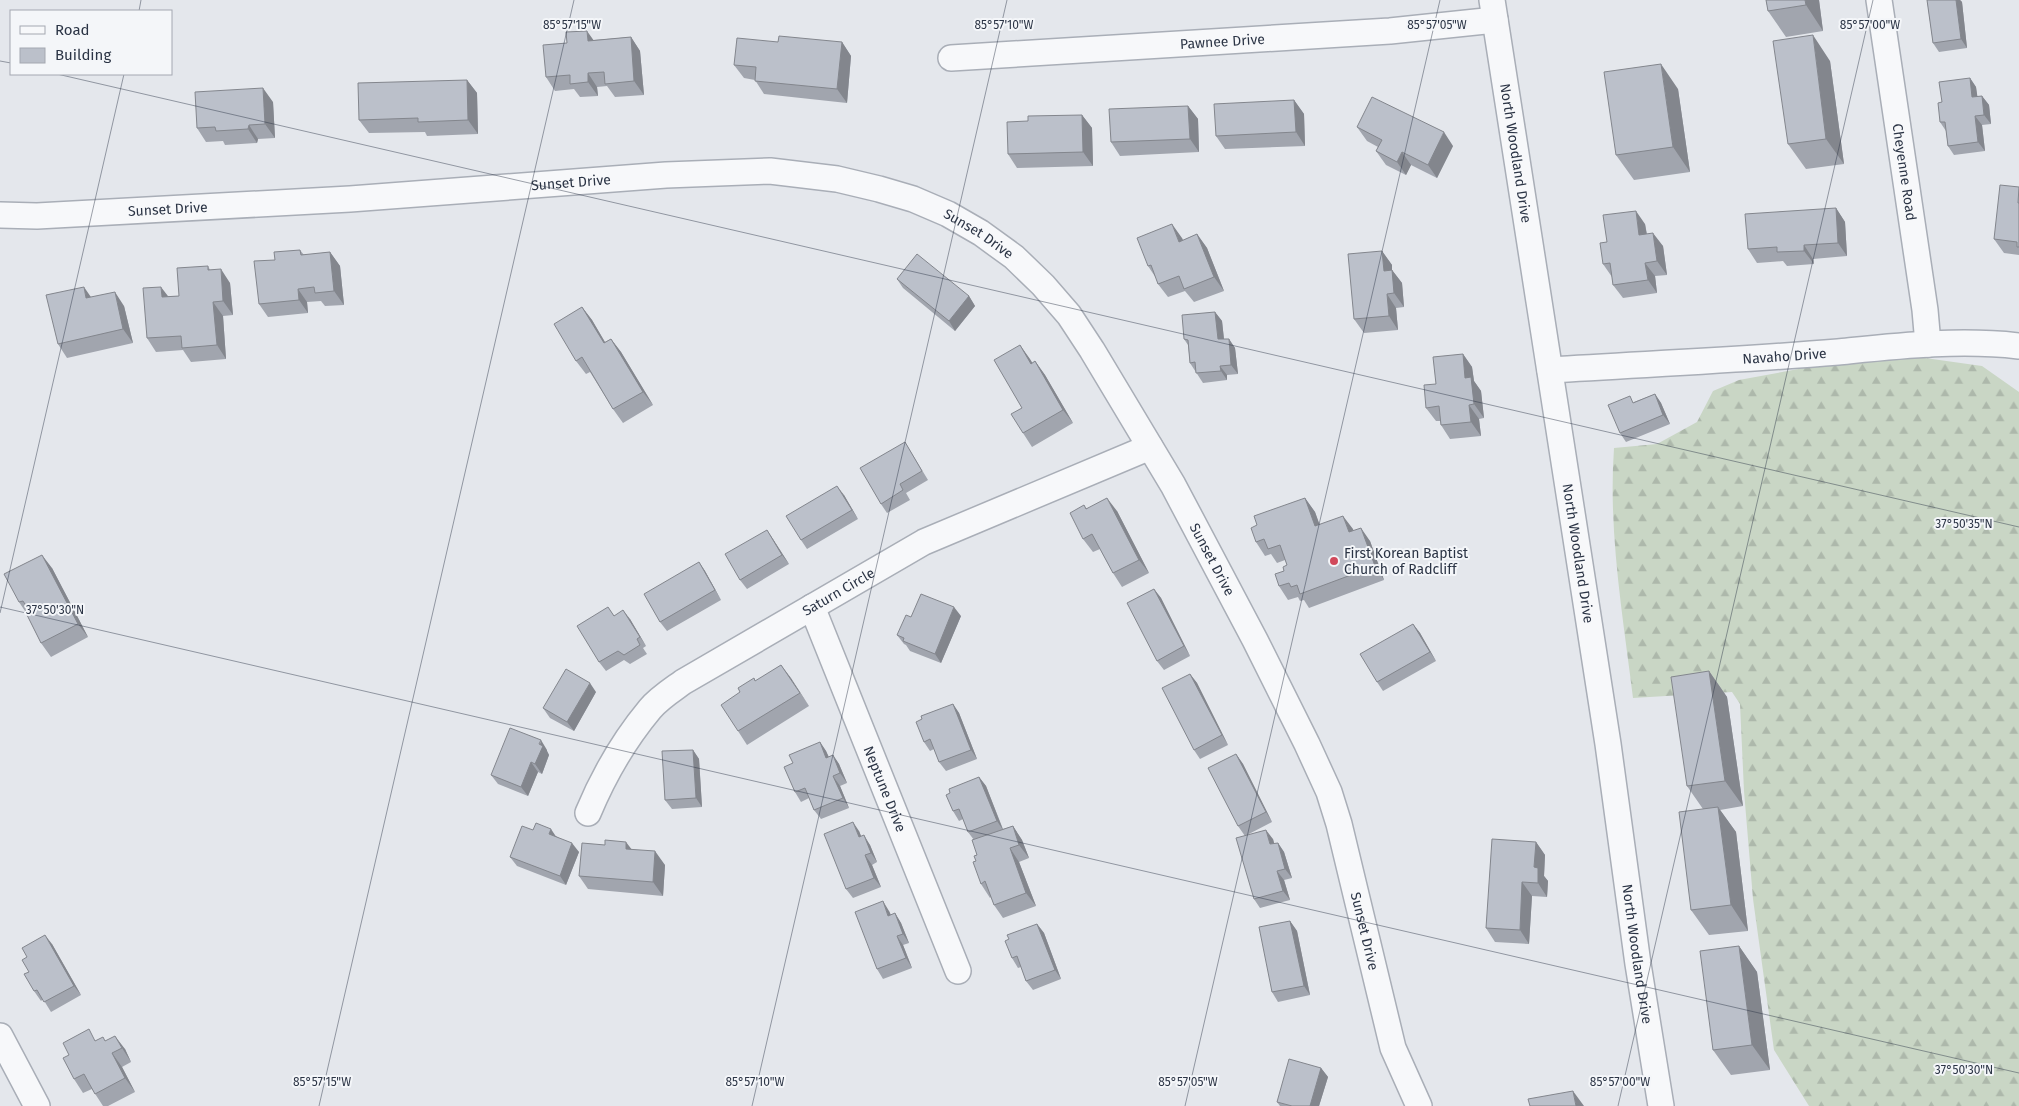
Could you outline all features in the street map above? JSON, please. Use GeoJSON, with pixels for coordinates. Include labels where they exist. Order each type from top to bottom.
{"type":"FeatureCollection","features":[{"type":"Feature","properties":{"kind":"street","name":"Cheyenne Road"},"geometry":{"type":"LineString","coordinates":[[1879,0],[1925,310],[1928,344]]}},
{"type":"Feature","properties":{"kind":"street","name":"Pawnee Drive"},"geometry":{"type":"LineString","coordinates":[[951,58],[1390,31],[1493,10]]}},
{"type":"Feature","properties":{"kind":"street","name":"North Woodland Drive"},"geometry":{"type":"LineString","coordinates":[[1493,10],[1606,734],[1638,964],[1661,1106]]}},
{"type":"Feature","properties":{"kind":"street","name":"Sunset Drive"},"geometry":{"type":"LineString","coordinates":[[0,215],[37,216],[350,199],[666,175],[770,171],[837,179],[879,189],[913,199],[948,214],[981,233],[1014,257],[1044,285],[1092,350],[1194,525],[1307,744],[1329,792],[1339,824],[1393,1048],[1419,1106]]}},
{"type":"Feature","properties":{"kind":"street","name":"Navaho Drive"},"geometry":{"type":"LineString","coordinates":[[1550,370],[1838,352],[1872,347],[1928,344],[1976,343],[2019,346]]}},
{"type":"Feature","properties":{"kind":"street","name":"Saturn Circle"},"geometry":{"type":"LineString","coordinates":[[588,813],[598,789],[628,741],[650,709],[665,694],[924,542],[1150,447]]}},
{"type":"Feature","properties":{"kind":"street","name":"Neptune Drive"},"geometry":{"type":"LineString","coordinates":[[812,607],[958,972]]}},
{"type":"Feature","properties":{"kind":"street"},"geometry":{"type":"LineString","coordinates":[[0,1036],[37,1106]]}},
{"type":"Feature","properties":{"kind":"green space"},"geometry":{"type":"Polygon","coordinates":[[[1918,357],[1982,366],[2019,392],[2019,1106],[1809,1106],[1774,1050],[1753,899],[1744,791],[1740,704],[1732,692],[1633,698],[1615,542],[1613,511],[1614,448],[1657,444],[1697,422],[1713,391],[1739,380],[1820,365],[1918,357]]]}},
{"type":"Feature","properties":{"kind":"building"},"geometry":{"type":"Polygon","coordinates":[[[1766,0],[1805,0],[1806,5],[1768,11],[1766,0]]]}},
{"type":"Feature","properties":{"kind":"building"},"geometry":{"type":"Polygon","coordinates":[[[1927,0],[1956,0],[1961,39],[1933,43],[1927,0]]]}},
{"type":"Feature","properties":{"kind":"building"},"geometry":{"type":"Polygon","coordinates":[[[587,31],[588,41],[631,37],[634,81],[605,84],[604,72],[588,73],[588,82],[570,84],[570,75],[546,77],[543,45],[567,43],[566,32],[587,31]]]}},
{"type":"Feature","properties":{"kind":"building"},"geometry":{"type":"Polygon","coordinates":[[[1813,35],[1826,139],[1788,144],[1773,41],[1813,35]]]}},
{"type":"Feature","properties":{"kind":"building"},"geometry":{"type":"Polygon","coordinates":[[[779,36],[842,42],[837,89],[755,81],[756,67],[734,65],[737,38],[778,42],[779,36]]]}},
{"type":"Feature","properties":{"kind":"building"},"geometry":{"type":"Polygon","coordinates":[[[1661,64],[1673,147],[1616,155],[1604,72],[1661,64]]]}},
{"type":"Feature","properties":{"kind":"building"},"geometry":{"type":"Polygon","coordinates":[[[1970,78],[1972,97],[1982,96],[1984,115],[1975,116],[1978,142],[1948,146],[1945,122],[1940,122],[1938,103],[1942,102],[1939,82],[1970,78]]]}},
{"type":"Feature","properties":{"kind":"building"},"geometry":{"type":"Polygon","coordinates":[[[467,80],[468,120],[418,122],[418,118],[359,120],[358,83],[467,80]]]}},
{"type":"Feature","properties":{"kind":"building"},"geometry":{"type":"Polygon","coordinates":[[[263,88],[265,124],[249,125],[248,129],[216,131],[215,127],[197,128],[195,92],[263,88]]]}},
{"type":"Feature","properties":{"kind":"building"},"geometry":{"type":"Polygon","coordinates":[[[1372,97],[1444,132],[1428,165],[1402,152],[1397,162],[1376,151],[1382,140],[1357,127],[1372,97]]]}},
{"type":"Feature","properties":{"kind":"building"},"geometry":{"type":"Polygon","coordinates":[[[1294,100],[1296,132],[1216,136],[1214,104],[1294,100]]]}},
{"type":"Feature","properties":{"kind":"building"},"geometry":{"type":"Polygon","coordinates":[[[1188,106],[1190,139],[1111,142],[1109,109],[1188,106]]]}},
{"type":"Feature","properties":{"kind":"building"},"geometry":{"type":"Polygon","coordinates":[[[1082,115],[1083,152],[1008,154],[1007,122],[1028,121],[1028,116],[1082,115]]]}},
{"type":"Feature","properties":{"kind":"building"},"geometry":{"type":"Polygon","coordinates":[[[2000,185],[2019,187],[2019,247],[2017,247],[2017,242],[1994,239],[2000,185]]]}},
{"type":"Feature","properties":{"kind":"building"},"geometry":{"type":"Polygon","coordinates":[[[1836,208],[1838,243],[1804,245],[1804,251],[1777,252],[1777,247],[1748,249],[1745,214],[1836,208]]]}},
{"type":"Feature","properties":{"kind":"building"},"geometry":{"type":"Polygon","coordinates":[[[1636,211],[1639,235],[1653,233],[1657,261],[1645,263],[1648,280],[1613,285],[1610,263],[1603,264],[1600,243],[1607,242],[1603,215],[1636,211]]]}},
{"type":"Feature","properties":{"kind":"building"},"geometry":{"type":"Polygon","coordinates":[[[1172,224],[1179,242],[1197,234],[1214,277],[1184,289],[1179,276],[1158,284],[1151,265],[1148,266],[1137,238],[1172,224]]]}},
{"type":"Feature","properties":{"kind":"building"},"geometry":{"type":"Polygon","coordinates":[[[300,250],[301,255],[330,252],[334,291],[315,293],[314,287],[298,289],[299,300],[259,304],[254,261],[275,260],[274,252],[300,250]]]}},
{"type":"Feature","properties":{"kind":"building"},"geometry":{"type":"Polygon","coordinates":[[[1382,251],[1384,271],[1392,270],[1394,293],[1387,294],[1389,316],[1354,319],[1348,254],[1382,251]]]}},
{"type":"Feature","properties":{"kind":"building"},"geometry":{"type":"Polygon","coordinates":[[[917,254],[969,296],[949,321],[897,279],[917,254]]]}},
{"type":"Feature","properties":{"kind":"building"},"geometry":{"type":"Polygon","coordinates":[[[208,266],[208,270],[221,269],[223,301],[213,302],[217,345],[182,348],[181,336],[147,338],[143,288],[161,287],[162,297],[179,296],[177,268],[208,266]]]}},
{"type":"Feature","properties":{"kind":"building"},"geometry":{"type":"Polygon","coordinates":[[[84,287],[86,298],[115,292],[123,329],[58,344],[46,295],[84,287]]]}},
{"type":"Feature","properties":{"kind":"building"},"geometry":{"type":"Polygon","coordinates":[[[582,307],[604,343],[611,339],[643,392],[613,409],[582,357],[576,361],[554,324],[582,307]]]}},
{"type":"Feature","properties":{"kind":"building"},"geometry":{"type":"Polygon","coordinates":[[[1215,312],[1218,339],[1229,339],[1231,365],[1220,366],[1221,371],[1196,373],[1195,362],[1190,363],[1188,340],[1184,339],[1182,315],[1215,312]]]}},
{"type":"Feature","properties":{"kind":"building"},"geometry":{"type":"Polygon","coordinates":[[[1020,345],[1031,364],[1035,361],[1063,410],[1023,433],[1011,414],[1022,408],[994,360],[1020,345]]]}},
{"type":"Feature","properties":{"kind":"building"},"geometry":{"type":"Polygon","coordinates":[[[1463,354],[1465,378],[1471,377],[1474,404],[1469,405],[1471,422],[1441,425],[1439,406],[1426,408],[1424,385],[1436,384],[1433,357],[1463,354]]]}},
{"type":"Feature","properties":{"kind":"building"},"geometry":{"type":"Polygon","coordinates":[[[1655,394],[1663,415],[1620,433],[1608,405],[1630,396],[1633,403],[1655,394]]]}},
{"type":"Feature","properties":{"kind":"building"},"geometry":{"type":"Polygon","coordinates":[[[905,442],[922,471],[900,484],[903,490],[881,504],[860,468],[905,442]]]}},
{"type":"Feature","properties":{"kind":"building"},"geometry":{"type":"Polygon","coordinates":[[[837,486],[852,510],[801,540],[786,516],[837,486]]]}},
{"type":"Feature","properties":{"kind":"building"},"geometry":{"type":"Polygon","coordinates":[[[1107,498],[1139,560],[1113,573],[1092,534],[1083,539],[1070,513],[1084,505],[1086,509],[1107,498]]]}},
{"type":"Feature","properties":{"kind":"building","name":"First Korean Baptist Church of Radcliff"},"geometry":{"type":"Polygon","coordinates":[[[1305,498],[1315,526],[1343,516],[1349,532],[1361,528],[1375,566],[1300,594],[1297,585],[1291,587],[1289,583],[1279,586],[1275,574],[1284,571],[1283,567],[1287,565],[1280,545],[1268,549],[1264,539],[1256,542],[1251,528],[1257,525],[1254,516],[1305,498]]]}},
{"type":"Feature","properties":{"kind":"building"},"geometry":{"type":"Polygon","coordinates":[[[767,530],[782,555],[740,580],[725,554],[767,530]]]}},
{"type":"Feature","properties":{"kind":"building"},"geometry":{"type":"Polygon","coordinates":[[[42,555],[78,624],[41,643],[25,611],[28,609],[23,601],[19,602],[4,574],[42,555]]]}},
{"type":"Feature","properties":{"kind":"building"},"geometry":{"type":"Polygon","coordinates":[[[699,562],[715,590],[660,622],[644,594],[699,562]]]}},
{"type":"Feature","properties":{"kind":"building"},"geometry":{"type":"Polygon","coordinates":[[[1154,589],[1184,646],[1157,661],[1127,603],[1154,589]]]}},
{"type":"Feature","properties":{"kind":"building"},"geometry":{"type":"Polygon","coordinates":[[[921,594],[954,607],[935,654],[903,641],[904,638],[897,635],[906,615],[911,617],[921,594]]]}},
{"type":"Feature","properties":{"kind":"building"},"geometry":{"type":"Polygon","coordinates":[[[608,607],[614,616],[623,610],[640,637],[637,639],[640,645],[624,655],[618,651],[599,662],[577,626],[608,607]]]}},
{"type":"Feature","properties":{"kind":"building"},"geometry":{"type":"Polygon","coordinates":[[[1413,624],[1430,652],[1377,682],[1360,654],[1413,624]]]}},
{"type":"Feature","properties":{"kind":"building"},"geometry":{"type":"Polygon","coordinates":[[[781,665],[800,693],[738,731],[721,705],[740,692],[738,688],[754,678],[755,681],[781,665]]]}},
{"type":"Feature","properties":{"kind":"building"},"geometry":{"type":"Polygon","coordinates":[[[566,669],[590,683],[567,722],[543,708],[566,669]]]}},
{"type":"Feature","properties":{"kind":"building"},"geometry":{"type":"Polygon","coordinates":[[[1709,671],[1725,781],[1687,786],[1671,677],[1709,671]]]}},
{"type":"Feature","properties":{"kind":"building"},"geometry":{"type":"Polygon","coordinates":[[[1190,674],[1222,735],[1194,750],[1162,688],[1190,674]]]}},
{"type":"Feature","properties":{"kind":"building"},"geometry":{"type":"Polygon","coordinates":[[[953,704],[971,750],[939,762],[930,739],[924,742],[916,722],[922,719],[921,716],[953,704]]]}},
{"type":"Feature","properties":{"kind":"building"},"geometry":{"type":"Polygon","coordinates":[[[510,728],[541,740],[539,744],[543,746],[535,764],[531,762],[521,787],[491,775],[510,728]]]}},
{"type":"Feature","properties":{"kind":"building"},"geometry":{"type":"Polygon","coordinates":[[[820,742],[826,758],[833,755],[840,773],[833,776],[843,798],[814,810],[805,788],[795,792],[784,767],[793,763],[789,755],[820,742]]]}},
{"type":"Feature","properties":{"kind":"building"},"geometry":{"type":"Polygon","coordinates":[[[693,750],[696,798],[665,800],[662,751],[693,750]]]}},
{"type":"Feature","properties":{"kind":"building"},"geometry":{"type":"Polygon","coordinates":[[[1236,754],[1266,812],[1238,826],[1208,768],[1236,754]]]}},
{"type":"Feature","properties":{"kind":"building"},"geometry":{"type":"Polygon","coordinates":[[[979,777],[997,821],[968,832],[959,809],[953,811],[946,795],[950,793],[949,789],[979,777]]]}},
{"type":"Feature","properties":{"kind":"building"},"geometry":{"type":"Polygon","coordinates":[[[1718,807],[1731,905],[1691,910],[1679,812],[1718,807]]]}},
{"type":"Feature","properties":{"kind":"building"},"geometry":{"type":"Polygon","coordinates":[[[853,822],[859,837],[864,835],[871,853],[865,855],[874,878],[846,889],[824,834],[853,822]]]}},
{"type":"Feature","properties":{"kind":"building"},"geometry":{"type":"Polygon","coordinates":[[[536,823],[551,829],[549,834],[572,843],[560,876],[510,857],[522,826],[533,830],[536,823]]]}},
{"type":"Feature","properties":{"kind":"building"},"geometry":{"type":"Polygon","coordinates":[[[1013,826],[1019,845],[1010,848],[1026,893],[994,905],[985,881],[981,884],[973,862],[976,861],[974,856],[977,855],[972,840],[1013,826]]]}},
{"type":"Feature","properties":{"kind":"building"},"geometry":{"type":"Polygon","coordinates":[[[1266,830],[1270,844],[1278,843],[1285,869],[1277,871],[1283,891],[1254,899],[1236,838],[1266,830]]]}},
{"type":"Feature","properties":{"kind":"building"},"geometry":{"type":"Polygon","coordinates":[[[1492,839],[1536,842],[1534,867],[1538,868],[1538,883],[1522,882],[1520,930],[1486,928],[1492,839]]]}},
{"type":"Feature","properties":{"kind":"building"},"geometry":{"type":"Polygon","coordinates":[[[605,840],[626,842],[626,849],[655,851],[653,882],[579,876],[582,843],[605,845],[605,840]]]}},
{"type":"Feature","properties":{"kind":"building"},"geometry":{"type":"Polygon","coordinates":[[[883,901],[888,916],[895,913],[903,934],[897,936],[906,958],[877,969],[855,912],[883,901]]]}},
{"type":"Feature","properties":{"kind":"building"},"geometry":{"type":"Polygon","coordinates":[[[1290,921],[1304,986],[1272,992],[1259,927],[1290,921]]]}},
{"type":"Feature","properties":{"kind":"building"},"geometry":{"type":"Polygon","coordinates":[[[1037,924],[1055,970],[1026,981],[1017,956],[1012,958],[1005,941],[1009,939],[1007,935],[1037,924]]]}},
{"type":"Feature","properties":{"kind":"building"},"geometry":{"type":"Polygon","coordinates":[[[45,935],[74,986],[44,1002],[37,990],[34,991],[24,974],[29,972],[22,960],[27,957],[22,948],[45,935]]]}},
{"type":"Feature","properties":{"kind":"building"},"geometry":{"type":"Polygon","coordinates":[[[1739,946],[1752,1045],[1713,1050],[1700,951],[1739,946]]]}},
{"type":"Feature","properties":{"kind":"building"},"geometry":{"type":"Polygon","coordinates":[[[89,1029],[95,1041],[103,1037],[105,1041],[115,1036],[122,1048],[112,1053],[125,1078],[95,1094],[84,1074],[74,1079],[63,1058],[69,1055],[63,1043],[89,1029]]]}},
{"type":"Feature","properties":{"kind":"building"},"geometry":{"type":"Polygon","coordinates":[[[1289,1059],[1321,1068],[1310,1106],[1292,1106],[1277,1102],[1289,1059]]]}},
{"type":"Feature","properties":{"kind":"building"},"geometry":{"type":"Polygon","coordinates":[[[1573,1091],[1576,1106],[1530,1106],[1528,1099],[1573,1091]]]}},
{"type":"Feature","properties":{"kind":"place","name":"First Korean Baptist Church of Radcliff"},"geometry":{"type":"Point","coordinates":[1334,561]}}]}
